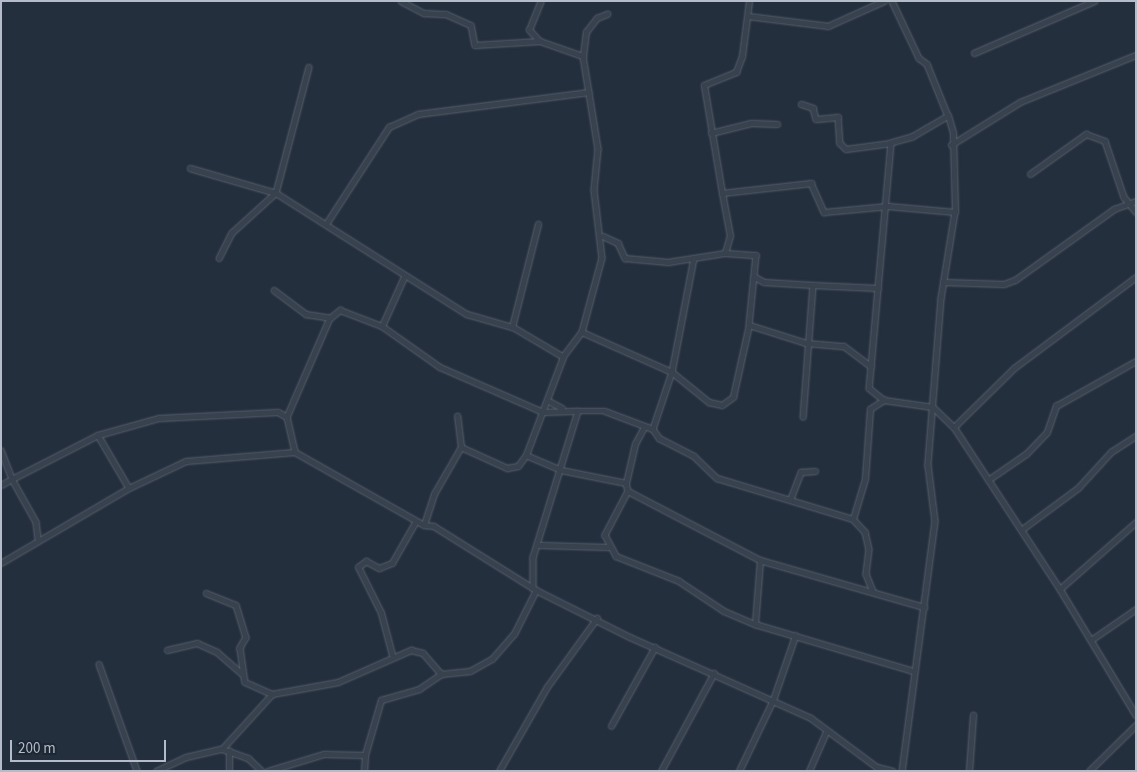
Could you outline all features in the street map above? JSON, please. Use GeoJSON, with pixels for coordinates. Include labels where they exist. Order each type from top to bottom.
{"type":"FeatureCollection","features":[{"type":"Feature","properties":{"kind":"street"},"geometry":{"type":"LineString","coordinates":[[402,1],[424,13],[446,14],[471,25],[475,45],[540,41],[583,56]]}},
{"type":"Feature","properties":{"kind":"street"},"geometry":{"type":"LineString","coordinates":[[540,41],[530,30],[541,1]]}},
{"type":"Feature","properties":{"kind":"street"},"geometry":{"type":"LineString","coordinates":[[725,253],[730,236],[704,85],[736,72],[748,16],[749,1]]}},
{"type":"Feature","properties":{"kind":"street"},"geometry":{"type":"LineString","coordinates":[[748,16],[828,26],[884,1]]}},
{"type":"Feature","properties":{"kind":"street"},"geometry":{"type":"LineString","coordinates":[[892,1],[919,58],[927,64],[948,116],[955,212],[943,282],[928,465],[935,521],[902,771]]}},
{"type":"Feature","properties":{"kind":"street"},"geometry":{"type":"LineString","coordinates":[[974,53],[1094,1]]}},
{"type":"Feature","properties":{"kind":"street"},"geometry":{"type":"LineString","coordinates":[[461,447],[507,468],[518,466],[526,455],[563,358],[582,332],[595,293],[603,236],[594,190],[598,149],[583,56],[586,32],[597,18],[607,14]]}},
{"type":"Feature","properties":{"kind":"street"},"geometry":{"type":"LineString","coordinates":[[951,145],[1020,102],[1136,55]]}},
{"type":"Feature","properties":{"kind":"street"},"geometry":{"type":"LineString","coordinates":[[218,258],[232,233],[276,193],[309,67]]}},
{"type":"Feature","properties":{"kind":"street"},"geometry":{"type":"LineString","coordinates":[[326,224],[389,127],[418,114],[589,92]]}},
{"type":"Feature","properties":{"kind":"street"},"geometry":{"type":"LineString","coordinates":[[801,104],[813,108],[816,119],[838,117],[840,143],[846,149],[891,144],[912,137],[948,116]]}},
{"type":"Feature","properties":{"kind":"street"},"geometry":{"type":"LineString","coordinates":[[711,133],[750,122],[777,124]]}},
{"type":"Feature","properties":{"kind":"street"},"geometry":{"type":"LineString","coordinates":[[1030,174],[1086,134],[1105,141],[1124,197],[1134,202]]}},
{"type":"Feature","properties":{"kind":"street"},"geometry":{"type":"LineString","coordinates":[[891,144],[888,206],[869,388],[884,400],[933,407],[954,427],[1060,589],[1136,715]]}},
{"type":"Feature","properties":{"kind":"street"},"geometry":{"type":"LineString","coordinates":[[190,168],[276,193],[326,224],[404,277],[467,314],[512,327],[563,358]]}},
{"type":"Feature","properties":{"kind":"street"},"geometry":{"type":"LineString","coordinates":[[722,193],[810,183],[824,212],[888,206],[955,212]]}},
{"type":"Feature","properties":{"kind":"street"},"geometry":{"type":"LineString","coordinates":[[943,282],[1015,280],[1114,209],[1134,202]]}},
{"type":"Feature","properties":{"kind":"street"},"geometry":{"type":"LineString","coordinates":[[1134,202],[1136,212]]}},
{"type":"Feature","properties":{"kind":"street"},"geometry":{"type":"LineString","coordinates":[[512,327],[538,224]]}},
{"type":"Feature","properties":{"kind":"street"},"geometry":{"type":"LineString","coordinates":[[582,332],[672,372],[709,402],[728,403],[749,325],[756,255],[725,253],[668,262],[625,258],[618,243],[603,236]]}},
{"type":"Feature","properties":{"kind":"street"},"geometry":{"type":"LineString","coordinates":[[653,430],[672,372],[694,258]]}},
{"type":"Feature","properties":{"kind":"street"},"geometry":{"type":"LineString","coordinates":[[382,326],[404,277]]}},
{"type":"Feature","properties":{"kind":"street"},"geometry":{"type":"LineString","coordinates":[[755,277],[813,285],[878,288]]}},
{"type":"Feature","properties":{"kind":"street"},"geometry":{"type":"LineString","coordinates":[[954,427],[1014,368],[1136,277]]}},
{"type":"Feature","properties":{"kind":"street"},"geometry":{"type":"LineString","coordinates":[[803,417],[806,343],[813,285]]}},
{"type":"Feature","properties":{"kind":"street"},"geometry":{"type":"LineString","coordinates":[[274,290],[306,314],[330,318]]}},
{"type":"Feature","properties":{"kind":"street"},"geometry":{"type":"LineString","coordinates":[[295,452],[287,417],[330,318],[340,310],[382,326],[440,367],[543,412],[563,409]]}},
{"type":"Feature","properties":{"kind":"street"},"geometry":{"type":"LineString","coordinates":[[749,325],[806,343],[844,346],[871,366]]}},
{"type":"Feature","properties":{"kind":"street"},"geometry":{"type":"LineString","coordinates":[[988,480],[1026,454],[1047,432],[1056,406],[1136,361]]}},
{"type":"Feature","properties":{"kind":"street"},"geometry":{"type":"LineString","coordinates":[[547,400],[563,409],[578,412],[605,411],[653,430],[659,438],[694,456],[717,478],[853,519],[865,532],[869,549],[866,574],[873,591]]}},
{"type":"Feature","properties":{"kind":"street"},"geometry":{"type":"LineString","coordinates":[[853,519],[865,479],[870,409],[884,400]]}},
{"type":"Feature","properties":{"kind":"street"},"geometry":{"type":"LineString","coordinates":[[1,485],[98,435],[159,418],[278,412],[287,417]]}},
{"type":"Feature","properties":{"kind":"street"},"geometry":{"type":"LineString","coordinates":[[364,771],[365,755],[381,700],[419,689],[440,674],[470,671],[492,659],[514,634],[534,589],[533,557],[540,545],[578,412]]}},
{"type":"Feature","properties":{"kind":"street"},"geometry":{"type":"LineString","coordinates":[[424,525],[434,494],[461,447],[457,416]]}},
{"type":"Feature","properties":{"kind":"street"},"geometry":{"type":"LineString","coordinates":[[644,427],[634,444],[626,483],[628,491],[605,535],[608,547],[616,556],[679,581],[724,611],[755,624],[914,671]]}},
{"type":"Feature","properties":{"kind":"street"},"geometry":{"type":"LineString","coordinates":[[98,435],[129,488]]}},
{"type":"Feature","properties":{"kind":"street"},"geometry":{"type":"LineString","coordinates":[[1021,530],[1078,488],[1111,452],[1136,436]]}},
{"type":"Feature","properties":{"kind":"street"},"geometry":{"type":"LineString","coordinates":[[1,450],[12,479],[36,522],[38,538]]}},
{"type":"Feature","properties":{"kind":"street"},"geometry":{"type":"LineString","coordinates":[[1,563],[38,538],[129,488],[186,461],[295,452],[405,511],[416,521],[424,525],[434,526],[534,589],[811,718],[826,732],[881,769],[893,771]]}},
{"type":"Feature","properties":{"kind":"street"},"geometry":{"type":"LineString","coordinates":[[526,455],[561,470],[626,483]]}},
{"type":"Feature","properties":{"kind":"street"},"geometry":{"type":"LineString","coordinates":[[790,500],[801,472],[815,471]]}},
{"type":"Feature","properties":{"kind":"street"},"geometry":{"type":"LineString","coordinates":[[628,491],[760,560],[873,591],[924,608]]}},
{"type":"Feature","properties":{"kind":"street"},"geometry":{"type":"LineString","coordinates":[[392,655],[381,613],[358,568],[366,561],[379,568],[392,563],[416,521]]}},
{"type":"Feature","properties":{"kind":"street"},"geometry":{"type":"LineString","coordinates":[[1060,589],[1136,522]]}},
{"type":"Feature","properties":{"kind":"street"},"geometry":{"type":"LineString","coordinates":[[540,545],[608,547]]}},
{"type":"Feature","properties":{"kind":"street"},"geometry":{"type":"LineString","coordinates":[[755,624],[760,560]]}},
{"type":"Feature","properties":{"kind":"street"},"geometry":{"type":"LineString","coordinates":[[206,592],[236,604],[246,637],[240,648],[243,675]]}},
{"type":"Feature","properties":{"kind":"street"},"geometry":{"type":"LineString","coordinates":[[1091,640],[1136,609]]}},
{"type":"Feature","properties":{"kind":"street"},"geometry":{"type":"LineString","coordinates":[[499,771],[547,687],[597,618]]}},
{"type":"Feature","properties":{"kind":"street"},"geometry":{"type":"LineString","coordinates":[[739,771],[772,700],[795,636]]}},
{"type":"Feature","properties":{"kind":"street"},"geometry":{"type":"LineString","coordinates":[[167,650],[197,643],[217,652],[243,675],[250,687],[272,694],[338,682],[392,655],[416,650],[440,674]]}},
{"type":"Feature","properties":{"kind":"street"},"geometry":{"type":"LineString","coordinates":[[611,726],[655,647]]}},
{"type":"Feature","properties":{"kind":"street"},"geometry":{"type":"LineString","coordinates":[[99,664],[137,771]]}},
{"type":"Feature","properties":{"kind":"street"},"geometry":{"type":"LineString","coordinates":[[661,771],[714,674]]}},
{"type":"Feature","properties":{"kind":"street"},"geometry":{"type":"LineString","coordinates":[[222,749],[272,694]]}},
{"type":"Feature","properties":{"kind":"street"},"geometry":{"type":"LineString","coordinates":[[969,771],[973,715]]}},
{"type":"Feature","properties":{"kind":"street"},"geometry":{"type":"LineString","coordinates":[[1088,771],[1136,725]]}},
{"type":"Feature","properties":{"kind":"street"},"geometry":{"type":"LineString","coordinates":[[809,771],[826,732]]}},
{"type":"Feature","properties":{"kind":"street"},"geometry":{"type":"LineString","coordinates":[[156,771],[186,757],[222,749],[229,751],[262,771]]}},
{"type":"Feature","properties":{"kind":"street"},"geometry":{"type":"LineString","coordinates":[[229,751],[229,771]]}},
{"type":"Feature","properties":{"kind":"street"},"geometry":{"type":"LineString","coordinates":[[268,771],[324,754],[365,755]]}}]}
